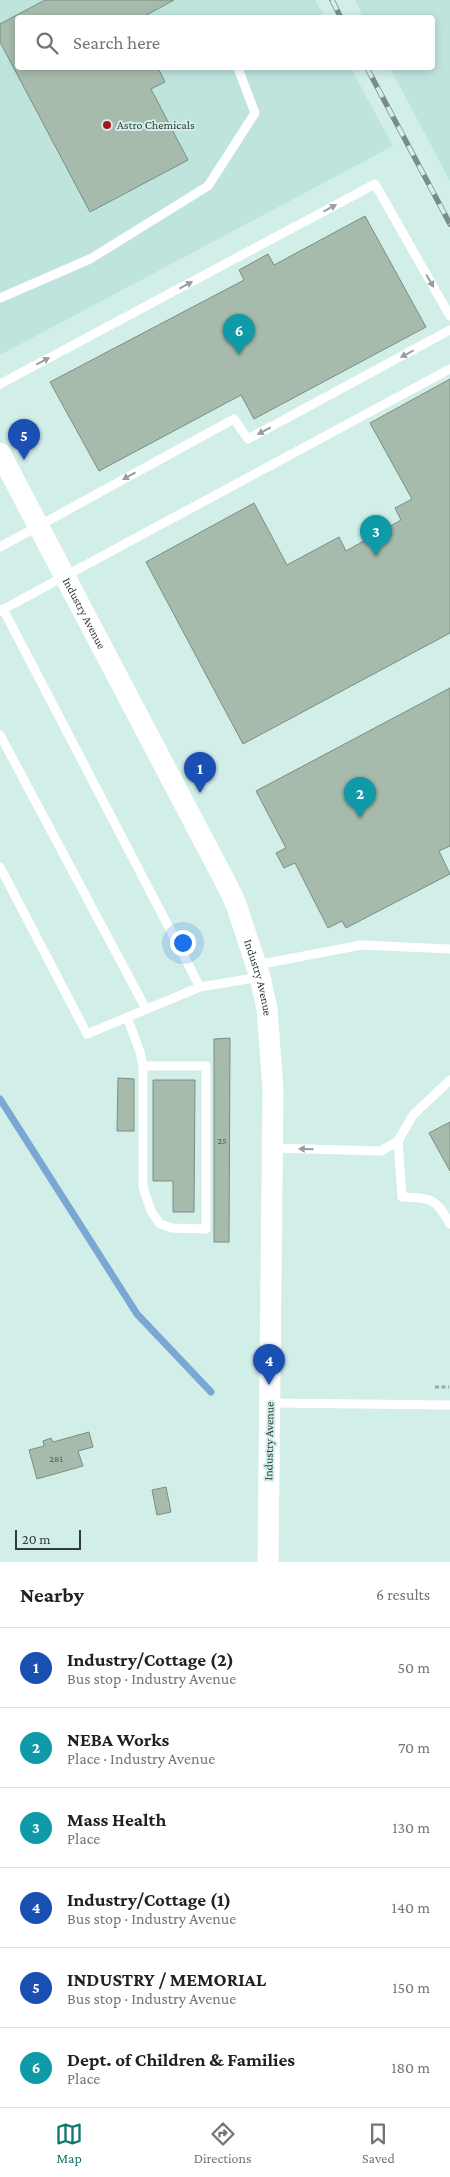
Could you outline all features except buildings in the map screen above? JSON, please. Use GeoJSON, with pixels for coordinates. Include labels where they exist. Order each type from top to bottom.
{"type":"FeatureCollection","features":[{"type":"Feature","properties":{"kind":"street","name":"Industry Avenue"},"geometry":{"type":"LineString","coordinates":[[0,453],[228,887],[236,904],[258,971],[267,1009],[273,1089],[268,1562]]}},
{"type":"Feature","properties":{"kind":"lane"},"geometry":{"type":"LineString","coordinates":[[0,298],[90,259],[208,186],[255,113],[239,70]]}},
{"type":"Feature","properties":{"kind":"lane"},"geometry":{"type":"LineString","coordinates":[[0,384],[375,184],[450,316]]}},
{"type":"Feature","properties":{"kind":"lane"},"geometry":{"type":"LineString","coordinates":[[0,547],[234,419],[248,439],[450,330]]}},
{"type":"Feature","properties":{"kind":"lane"},"geometry":{"type":"LineString","coordinates":[[200,987],[2,610],[450,369]]}},
{"type":"Feature","properties":{"kind":"lane"},"geometry":{"type":"LineString","coordinates":[[0,735],[146,1009]]}},
{"type":"Feature","properties":{"kind":"lane"},"geometry":{"type":"LineString","coordinates":[[0,867],[87,1034],[200,987],[361,946],[450,949]]}},
{"type":"Feature","properties":{"kind":"lane"},"geometry":{"type":"LineString","coordinates":[[127,1017],[143,1066],[143,1187],[151,1211],[160,1224],[172,1228],[206,1229],[206,1066],[143,1066]]}},
{"type":"Feature","properties":{"kind":"lane"},"geometry":{"type":"LineString","coordinates":[[272,1148],[381,1151],[398,1141],[413,1116],[450,1080]]}},
{"type":"Feature","properties":{"kind":"lane"},"geometry":{"type":"LineString","coordinates":[[398,1141],[402,1197],[423,1198],[439,1205],[450,1224]]}},
{"type":"Feature","properties":{"kind":"lane"},"geometry":{"type":"LineString","coordinates":[[269,1402],[450,1405]]}},
{"type":"Feature","properties":{"kind":"shaded area"},"geometry":{"type":"Polygon","coordinates":[[[0,0],[315,0],[324,15],[15,15],[15,70],[352,70],[393,146],[0,355],[0,0]]]}},
{"type":"Feature","properties":{"kind":"shaded area"},"geometry":{"type":"Polygon","coordinates":[[[355,0],[450,0],[450,181],[391,70],[435,70],[435,15],[363,15],[355,0]]]}},
{"type":"Feature","properties":{"kind":"waterway"},"geometry":{"type":"LineString","coordinates":[[0,1099],[137,1314],[211,1392]]}},
{"type":"Feature","properties":{"kind":"railway"},"geometry":{"type":"LineString","coordinates":[[332,0],[340,15]]}},
{"type":"Feature","properties":{"kind":"railway"},"geometry":{"type":"LineString","coordinates":[[368,70],[450,224]]}},
{"type":"Feature","properties":{"kind":"place","name":"Astro Chemicals"},"geometry":{"type":"Point","coordinates":[107,125]}},
{"type":"Feature","properties":{"kind":"place","name":"Dept. of Children & Families"},"geometry":{"type":"Point","coordinates":[239,355]}},
{"type":"Feature","properties":{"kind":"place","name":"INDUSTRY / MEMORIAL"},"geometry":{"type":"Point","coordinates":[24,460]}},
{"type":"Feature","properties":{"kind":"place","name":"Mass Health"},"geometry":{"type":"Point","coordinates":[376,556]}},
{"type":"Feature","properties":{"kind":"place","name":"Industry/Cottage (2)"},"geometry":{"type":"Point","coordinates":[200,793]}},
{"type":"Feature","properties":{"kind":"place","name":"NEBA Works"},"geometry":{"type":"Point","coordinates":[360,818]}},
{"type":"Feature","properties":{"kind":"place","name":"Industry/Cottage (1)"},"geometry":{"type":"Point","coordinates":[269,1385]}}]}
